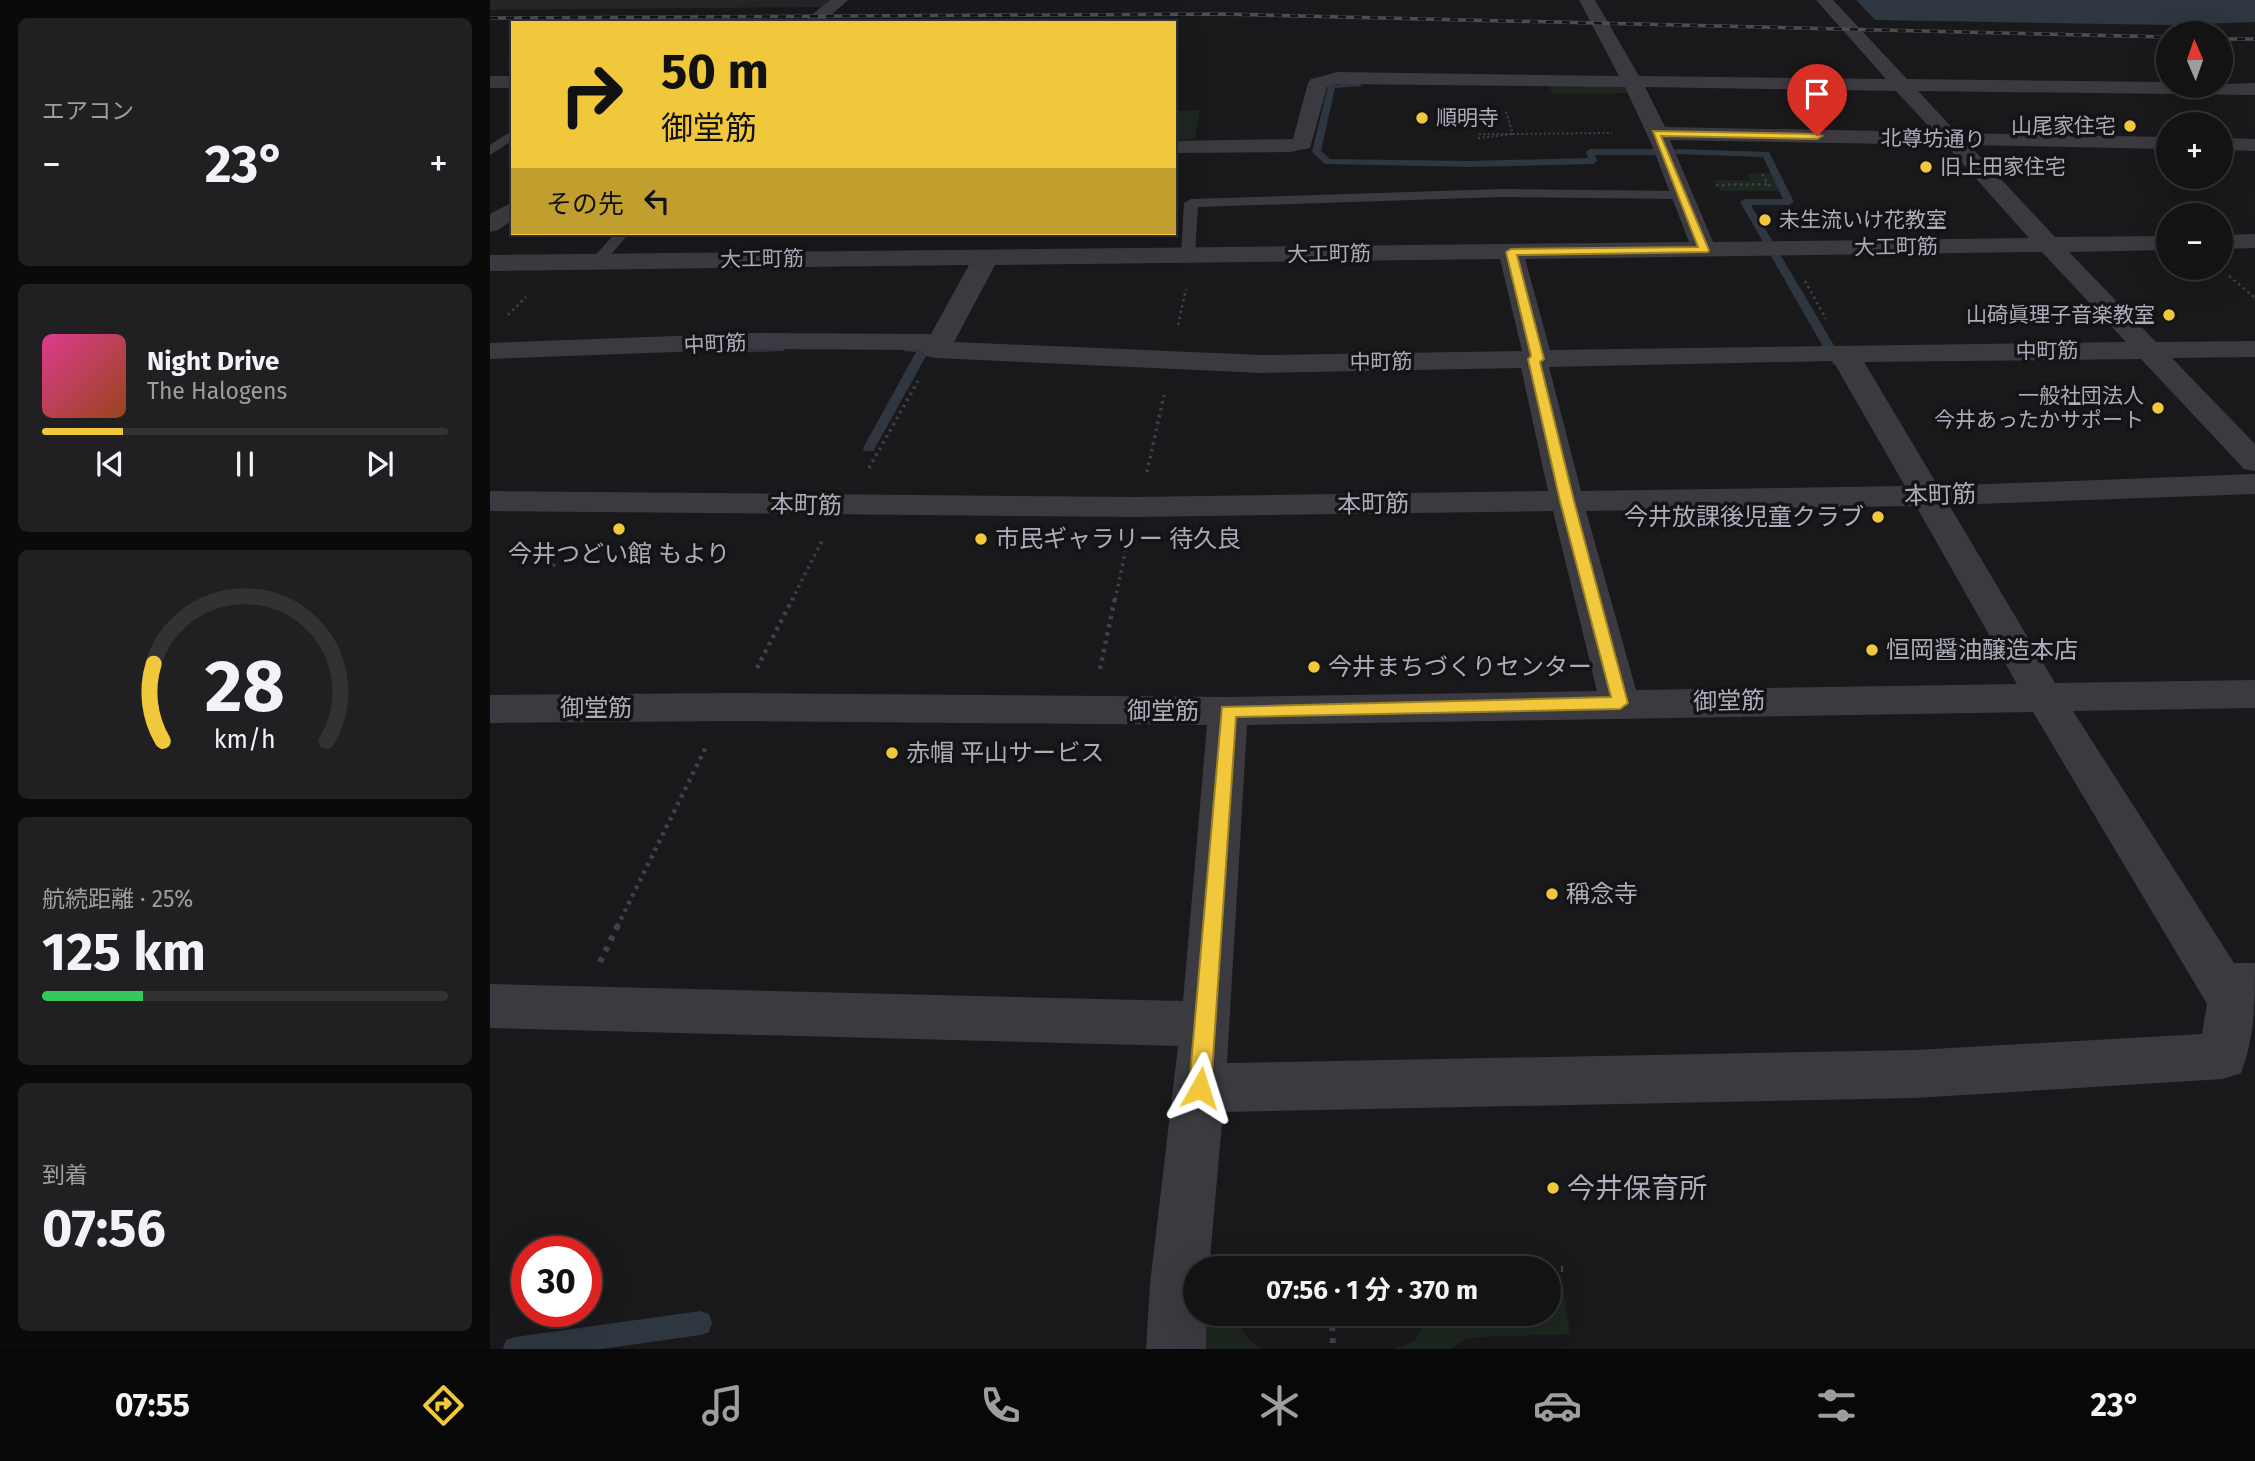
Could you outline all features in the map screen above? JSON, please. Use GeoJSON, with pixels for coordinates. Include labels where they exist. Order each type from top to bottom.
{"type":"FeatureCollection","features":[{"type":"Feature","properties":{"kind":"street"},"geometry":{"type":"LineString","coordinates":[[814,21],[840,0]]}},
{"type":"Feature","properties":{"kind":"street"},"geometry":{"type":"LineString","coordinates":[[1587,0],[1632,80],[1670,164],[1704,250]]}},
{"type":"Feature","properties":{"kind":"street"},"geometry":{"type":"LineString","coordinates":[[1824,0],[2049,245],[2255,461]]}},
{"type":"Feature","properties":{"kind":"street"},"geometry":{"type":"LineString","coordinates":[[1176,147],[1290,146],[1302,143],[1318,83],[1328,79],[1632,80],[2255,89]]}},
{"type":"Feature","properties":{"kind":"street"},"geometry":{"type":"LineString","coordinates":[[490,82],[511,82]]}},
{"type":"Feature","properties":{"kind":"street","name":"北尊坊通り"},"geometry":{"type":"LineString","coordinates":[[1656,133],[2156,143]]}},
{"type":"Feature","properties":{"kind":"street"},"geometry":{"type":"LineString","coordinates":[[2233,144],[2255,145]]}},
{"type":"Feature","properties":{"kind":"street"},"geometry":{"type":"LineString","coordinates":[[490,225],[511,210]]}},
{"type":"Feature","properties":{"kind":"street"},"geometry":{"type":"LineString","coordinates":[[2233,242],[2255,241]]}},
{"type":"Feature","properties":{"kind":"street","name":"大工町筋"},"geometry":{"type":"LineString","coordinates":[[490,263],[2156,243]]}},
{"type":"Feature","properties":{"kind":"street"},"geometry":{"type":"LineString","coordinates":[[1511,252],[1567,501],[1620,703]]}},
{"type":"Feature","properties":{"kind":"street"},"geometry":{"type":"LineString","coordinates":[[938,346],[987,256]]}},
{"type":"Feature","properties":{"kind":"street","name":"中町筋"},"geometry":{"type":"LineString","coordinates":[[490,351],[754,341],[938,346],[1262,364],[2255,349]]}},
{"type":"Feature","properties":{"kind":"street"},"geometry":{"type":"LineString","coordinates":[[1200,1088],[1915,1074],[2223,1056],[2232,1002],[2238,984],[2043,696],[1926,496],[1837,354]]}},
{"type":"Feature","properties":{"kind":"street","name":"本町筋"},"geometry":{"type":"LineString","coordinates":[[490,501],[1135,507],[1926,496],[2255,484]]}},
{"type":"Feature","properties":{"kind":"street","name":"御堂筋"},"geometry":{"type":"LineString","coordinates":[[490,709],[731,707],[1228,711],[2255,694]]}},
{"type":"Feature","properties":{"kind":"street"},"geometry":{"type":"LineString","coordinates":[[1176,1349],[1179,1284],[1206,1024],[1228,711]]}},
{"type":"Feature","properties":{"kind":"street"},"geometry":{"type":"LineString","coordinates":[[490,1006],[1206,1024]]}},
{"type":"Feature","properties":{"kind":"lane"},"geometry":{"type":"LineString","coordinates":[[490,151],[511,135]]}},
{"type":"Feature","properties":{"kind":"lane"},"geometry":{"type":"LineString","coordinates":[[1188,254],[1191,203],[1502,193],[1680,195]]}},
{"type":"Feature","properties":{"kind":"lane"},"geometry":{"type":"LineString","coordinates":[[598,261],[620,235]]}},
{"type":"Feature","properties":{"kind":"path"},"geometry":{"type":"LineString","coordinates":[[1478,136],[1612,133]]}},
{"type":"Feature","properties":{"kind":"path"},"geometry":{"type":"LineString","coordinates":[[1762,174],[1771,189]]}},
{"type":"Feature","properties":{"kind":"path"},"geometry":{"type":"LineString","coordinates":[[1714,185],[1768,184]]}},
{"type":"Feature","properties":{"kind":"path"},"geometry":{"type":"LineString","coordinates":[[1777,249],[1837,354]]}},
{"type":"Feature","properties":{"kind":"path"},"geometry":{"type":"LineString","coordinates":[[2233,279],[2255,298]]}},
{"type":"Feature","properties":{"kind":"path"},"geometry":{"type":"LineString","coordinates":[[579,1007],[731,707],[844,505],[938,346]]}},
{"type":"Feature","properties":{"kind":"path"},"geometry":{"type":"LineString","coordinates":[[1091,711],[1135,507]]}},
{"type":"Feature","properties":{"kind":"path"},"geometry":{"type":"LineString","coordinates":[[1332,1326],[1333,1349]]}},
{"type":"Feature","properties":{"kind":"shaded area"},"geometry":{"type":"Polygon","coordinates":[[[490,0],[829,0],[822,7],[490,10],[490,0]]]}},
{"type":"Feature","properties":{"kind":"shaded area"},"geometry":{"type":"Polygon","coordinates":[[[1856,0],[2255,0],[2255,22],[2156,21],[2156,25],[1875,20],[1856,0]]]}},
{"type":"Feature","properties":{"kind":"shaded area"},"geometry":{"type":"Polygon","coordinates":[[[1549,86],[1624,86],[1628,93],[1553,94],[1549,86]]]}},
{"type":"Feature","properties":{"kind":"shaded area"},"geometry":{"type":"Polygon","coordinates":[[[1200,110],[1195,139],[1176,140],[1176,111],[1200,110]]]}},
{"type":"Feature","properties":{"kind":"shaded area"},"geometry":{"type":"Polygon","coordinates":[[[1771,173],[1780,191],[1721,191],[1714,180],[1750,180],[1747,174],[1771,173]]]}},
{"type":"Feature","properties":{"kind":"shaded area"},"geometry":{"type":"Polygon","coordinates":[[[1561,1287],[1570,1334],[1480,1337],[1466,1339],[1449,1349],[1393,1349],[1414,1342],[1423,1326],[1561,1326],[1561,1287]]]}},
{"type":"Feature","properties":{"kind":"shaded area"},"geometry":{"type":"Polygon","coordinates":[[[1207,1326],[1239,1326],[1260,1349],[1206,1349],[1207,1326]]]}},
{"type":"Feature","properties":{"kind":"waterway"},"geometry":{"type":"LineString","coordinates":[[1359,84],[1332,86],[1316,152],[1328,162],[1470,164],[1593,161],[1590,152],[1656,152]]}},
{"type":"Feature","properties":{"kind":"waterway"},"geometry":{"type":"LineString","coordinates":[[1677,152],[1766,154],[1789,202],[1745,202],[1839,364]]}},
{"type":"Feature","properties":{"kind":"waterway"},"geometry":{"type":"LineString","coordinates":[[725,350],[780,349]]}},
{"type":"Feature","properties":{"kind":"waterway"},"geometry":{"type":"LineString","coordinates":[[869,448],[924,349],[907,349]]}},
{"type":"Feature","properties":{"kind":"waterway"},"geometry":{"type":"LineString","coordinates":[[515,1349],[700,1323]]}},
{"type":"Feature","properties":{"kind":"railway"},"geometry":{"type":"LineString","coordinates":[[490,18],[1222,14],[2156,37]]}},
{"type":"Feature","properties":{"kind":"railway"},"geometry":{"type":"LineString","coordinates":[[2233,39],[2255,39]]}},
{"type":"Feature","properties":{"kind":"place","name":"順明寺"},"geometry":{"type":"Point","coordinates":[1422,118]}},
{"type":"Feature","properties":{"kind":"place","name":"山尾家住宅"},"geometry":{"type":"Point","coordinates":[2130,126]}},
{"type":"Feature","properties":{"kind":"place","name":"旧上田家住宅"},"geometry":{"type":"Point","coordinates":[1926,167]}},
{"type":"Feature","properties":{"kind":"place","name":"未生流いけ花教室"},"geometry":{"type":"Point","coordinates":[1765,220]}},
{"type":"Feature","properties":{"kind":"place","name":"山碕眞理子音楽教室"},"geometry":{"type":"Point","coordinates":[2169,315]}},
{"type":"Feature","properties":{"kind":"place","name":"一般社団法人 今井あったかサポート"},"geometry":{"type":"Point","coordinates":[2158,408]}},
{"type":"Feature","properties":{"kind":"place","name":"今井放課後児童クラブ"},"geometry":{"type":"Point","coordinates":[1878,517]}},
{"type":"Feature","properties":{"kind":"place","name":"今井つどい館 もより"},"geometry":{"type":"Point","coordinates":[619,529]}},
{"type":"Feature","properties":{"kind":"place","name":"市民ギャラリー 待久良"},"geometry":{"type":"Point","coordinates":[981,539]}},
{"type":"Feature","properties":{"kind":"place","name":"恒岡醤油醸造本店"},"geometry":{"type":"Point","coordinates":[1872,650]}},
{"type":"Feature","properties":{"kind":"place","name":"今井まちづくりセンター"},"geometry":{"type":"Point","coordinates":[1314,667]}},
{"type":"Feature","properties":{"kind":"place","name":"赤帽 平山サービス"},"geometry":{"type":"Point","coordinates":[892,753]}},
{"type":"Feature","properties":{"kind":"place","name":"稱念寺"},"geometry":{"type":"Point","coordinates":[1552,894]}},
{"type":"Feature","properties":{"kind":"place","name":"今井保育所"},"geometry":{"type":"Point","coordinates":[1553,1188]}},
{"type":"Feature","properties":{"kind":"route"},"geometry":{"type":"LineString","coordinates":[[1200,1088],[1228,711],[1620,703],[1567,501],[1533,359],[1538,359],[1511,252],[1704,250],[1656,133],[1817,136]]}}]}
